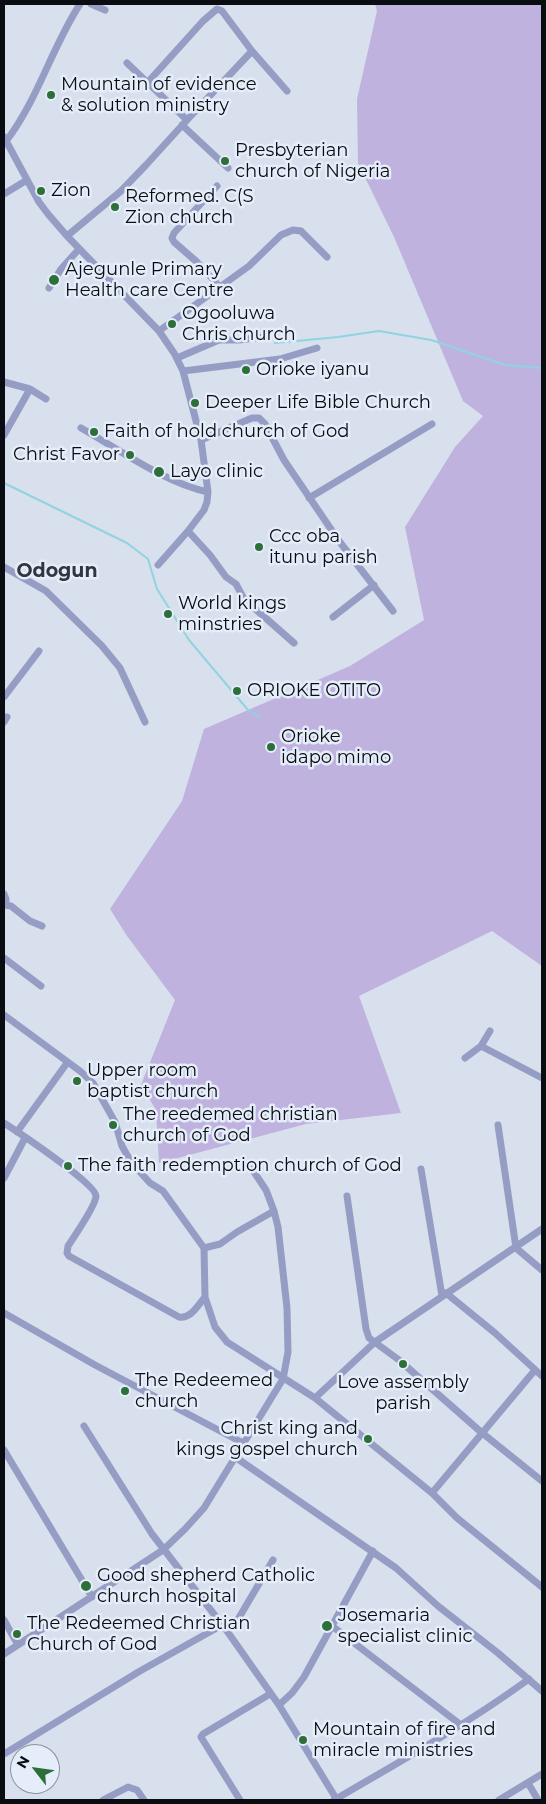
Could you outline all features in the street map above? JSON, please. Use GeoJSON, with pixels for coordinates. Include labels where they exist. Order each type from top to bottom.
{"type":"FeatureCollection","features":[{"type":"Feature","properties":{"kind":"street"},"geometry":{"type":"LineString","coordinates":[[80,4],[66,24],[26,112],[5,138],[39,202],[79,249],[159,331],[182,371],[201,440],[208,492],[207,502],[204,510],[188,531],[158,566]]}},
{"type":"Feature","properties":{"kind":"street"},"geometry":{"type":"LineString","coordinates":[[91,4],[105,10]]}},
{"type":"Feature","properties":{"kind":"street"},"geometry":{"type":"LineString","coordinates":[[148,82],[203,21],[217,9],[222,11],[252,51],[287,91]]}},
{"type":"Feature","properties":{"kind":"street"},"geometry":{"type":"LineString","coordinates":[[67,236],[121,191],[146,166],[252,51]]}},
{"type":"Feature","properties":{"kind":"street"},"geometry":{"type":"LineString","coordinates":[[127,63],[148,82],[228,168]]}},
{"type":"Feature","properties":{"kind":"street"},"geometry":{"type":"LineString","coordinates":[[4,194],[27,180]]}},
{"type":"Feature","properties":{"kind":"street"},"geometry":{"type":"LineString","coordinates":[[217,186],[174,233],[172,238],[220,287]]}},
{"type":"Feature","properties":{"kind":"street"},"geometry":{"type":"LineString","coordinates":[[159,331],[249,266],[281,235],[293,230],[301,231],[326,256]]}},
{"type":"Feature","properties":{"kind":"street"},"geometry":{"type":"LineString","coordinates":[[49,288],[61,269],[79,249]]}},
{"type":"Feature","properties":{"kind":"street"},"geometry":{"type":"LineString","coordinates":[[176,358],[219,340],[263,337]]}},
{"type":"Feature","properties":{"kind":"street"},"geometry":{"type":"LineString","coordinates":[[182,371],[280,359],[318,348]]}},
{"type":"Feature","properties":{"kind":"street"},"geometry":{"type":"LineString","coordinates":[[4,382],[30,390],[46,399]]}},
{"type":"Feature","properties":{"kind":"street"},"geometry":{"type":"LineString","coordinates":[[4,436],[30,390]]}},
{"type":"Feature","properties":{"kind":"street"},"geometry":{"type":"LineString","coordinates":[[201,440],[252,418],[259,418],[265,424],[284,460],[309,498],[339,541],[393,611]]}},
{"type":"Feature","properties":{"kind":"street"},"geometry":{"type":"LineString","coordinates":[[309,498],[432,424]]}},
{"type":"Feature","properties":{"kind":"street"},"geometry":{"type":"LineString","coordinates":[[82,428],[173,480],[190,488],[208,492]]}},
{"type":"Feature","properties":{"kind":"street"},"geometry":{"type":"LineString","coordinates":[[188,531],[210,554],[226,577],[236,584],[244,599],[294,642]]}},
{"type":"Feature","properties":{"kind":"street"},"geometry":{"type":"LineString","coordinates":[[4,567],[46,591],[98,640],[120,668],[145,722]]}},
{"type":"Feature","properties":{"kind":"street"},"geometry":{"type":"LineString","coordinates":[[332,617],[374,585]]}},
{"type":"Feature","properties":{"kind":"street"},"geometry":{"type":"LineString","coordinates":[[4,696],[39,651]]}},
{"type":"Feature","properties":{"kind":"street"},"geometry":{"type":"LineString","coordinates":[[4,894],[5,904],[11,906],[30,921],[42,926]]}},
{"type":"Feature","properties":{"kind":"street"},"geometry":{"type":"LineString","coordinates":[[4,958],[41,986]]}},
{"type":"Feature","properties":{"kind":"street"},"geometry":{"type":"LineString","coordinates":[[4,1015],[86,1075],[93,1083],[115,1122],[122,1146],[131,1162],[142,1175],[167,1196],[204,1248],[205,1297],[215,1327],[227,1342],[315,1398],[432,1493],[457,1518],[542,1587]]}},
{"type":"Feature","properties":{"kind":"street"},"geometry":{"type":"LineString","coordinates":[[465,1058],[481,1046],[490,1031]]}},
{"type":"Feature","properties":{"kind":"street"},"geometry":{"type":"LineString","coordinates":[[481,1046],[542,1078]]}},
{"type":"Feature","properties":{"kind":"street"},"geometry":{"type":"LineString","coordinates":[[17,1132],[67,1062]]}},
{"type":"Feature","properties":{"kind":"street"},"geometry":{"type":"LineString","coordinates":[[4,1123],[81,1178],[96,1194],[92,1207],[68,1246],[67,1254],[69,1256],[182,1318],[190,1315],[205,1297]]}},
{"type":"Feature","properties":{"kind":"street"},"geometry":{"type":"LineString","coordinates":[[498,1125],[516,1248],[542,1270]]}},
{"type":"Feature","properties":{"kind":"street"},"geometry":{"type":"LineString","coordinates":[[4,1178],[25,1138]]}},
{"type":"Feature","properties":{"kind":"street"},"geometry":{"type":"LineString","coordinates":[[4,1654],[164,1550],[204,1508],[284,1379],[288,1352],[288,1308],[283,1266],[274,1211],[266,1190],[252,1169]]}},
{"type":"Feature","properties":{"kind":"street"},"geometry":{"type":"LineString","coordinates":[[421,1170],[444,1295],[495,1333],[542,1376]]}},
{"type":"Feature","properties":{"kind":"street"},"geometry":{"type":"LineString","coordinates":[[347,1196],[366,1329],[369,1338],[399,1360],[542,1481]]}},
{"type":"Feature","properties":{"kind":"street"},"geometry":{"type":"LineString","coordinates":[[204,1248],[220,1244],[274,1211]]}},
{"type":"Feature","properties":{"kind":"street"},"geometry":{"type":"LineString","coordinates":[[315,1398],[375,1342],[542,1229]]}},
{"type":"Feature","properties":{"kind":"street"},"geometry":{"type":"LineString","coordinates":[[4,1313],[95,1365],[243,1443]]}},
{"type":"Feature","properties":{"kind":"street"},"geometry":{"type":"LineString","coordinates":[[432,1493],[535,1370]]}},
{"type":"Feature","properties":{"kind":"street"},"geometry":{"type":"LineString","coordinates":[[84,1426],[152,1534],[225,1628],[279,1705],[336,1800],[493,1705],[529,1679]]}},
{"type":"Feature","properties":{"kind":"street"},"geometry":{"type":"LineString","coordinates":[[4,1450],[92,1597]]}},
{"type":"Feature","properties":{"kind":"street"},"geometry":{"type":"LineString","coordinates":[[235,1457],[396,1568],[438,1606],[542,1691]]}},
{"type":"Feature","properties":{"kind":"street"},"geometry":{"type":"LineString","coordinates":[[279,1705],[304,1677],[373,1551]]}},
{"type":"Feature","properties":{"kind":"street"},"geometry":{"type":"LineString","coordinates":[[4,1754],[140,1672],[237,1621],[273,1560]]}},
{"type":"Feature","properties":{"kind":"street"},"geometry":{"type":"LineString","coordinates":[[4,1620],[18,1645]]}},
{"type":"Feature","properties":{"kind":"street"},"geometry":{"type":"LineString","coordinates":[[332,1626],[461,1725]]}},
{"type":"Feature","properties":{"kind":"street"},"geometry":{"type":"LineString","coordinates":[[240,1800],[201,1737],[270,1694]]}},
{"type":"Feature","properties":{"kind":"street"},"geometry":{"type":"LineString","coordinates":[[499,1800],[542,1774]]}},
{"type":"Feature","properties":{"kind":"street"},"geometry":{"type":"LineString","coordinates":[[528,1783],[538,1800]]}},
{"type":"Feature","properties":{"kind":"street"},"geometry":{"type":"LineString","coordinates":[[103,1800],[128,1787],[137,1790],[144,1800]]}},
{"type":"Feature","properties":{"kind":"shaded area"},"geometry":{"type":"Polygon","coordinates":[[[375,4],[542,4],[542,966],[492,931],[359,996],[401,1113],[306,1124],[159,1163],[156,1110],[141,1085],[175,1000],[127,936],[110,909],[182,801],[204,729],[350,666],[424,620],[405,527],[455,447],[483,416],[463,401],[394,237],[358,163],[357,99],[377,11],[375,4]]]}},
{"type":"Feature","properties":{"kind":"waterway"},"geometry":{"type":"LineString","coordinates":[[275,343],[379,331],[431,340],[505,365],[542,368]]}},
{"type":"Feature","properties":{"kind":"waterway"},"geometry":{"type":"LineString","coordinates":[[4,483],[127,543],[148,559],[157,589],[189,640],[248,710],[260,717]]}},
{"type":"Feature","properties":{"kind":"place","name":"Mountain of evidence & solution ministry"},"geometry":{"type":"Point","coordinates":[51,95]}},
{"type":"Feature","properties":{"kind":"place","name":"Presbyterian church of Nigeria"},"geometry":{"type":"Point","coordinates":[225,161]}},
{"type":"Feature","properties":{"kind":"place","name":"Zion"},"geometry":{"type":"Point","coordinates":[41,191]}},
{"type":"Feature","properties":{"kind":"place","name":"Reformed. C(S Zion church"},"geometry":{"type":"Point","coordinates":[115,207]}},
{"type":"Feature","properties":{"kind":"place","name":"Ajegunle Primary Health care Centre"},"geometry":{"type":"Point","coordinates":[54,280]}},
{"type":"Feature","properties":{"kind":"place","name":"Ogooluwa Chris church"},"geometry":{"type":"Point","coordinates":[172,324]}},
{"type":"Feature","properties":{"kind":"place","name":"Orioke iyanu"},"geometry":{"type":"Point","coordinates":[246,370]}},
{"type":"Feature","properties":{"kind":"place","name":"Deeper Life Bible Church"},"geometry":{"type":"Point","coordinates":[195,403]}},
{"type":"Feature","properties":{"kind":"place","name":"Faith of hold church of God"},"geometry":{"type":"Point","coordinates":[94,432]}},
{"type":"Feature","properties":{"kind":"place","name":"Christ Favor"},"geometry":{"type":"Point","coordinates":[130,455]}},
{"type":"Feature","properties":{"kind":"place","name":"Layo clinic"},"geometry":{"type":"Point","coordinates":[159,472]}},
{"type":"Feature","properties":{"kind":"place","name":"Ccc oba itunu parish"},"geometry":{"type":"Point","coordinates":[259,547]}},
{"type":"Feature","properties":{"kind":"place","name":"World kings minstries"},"geometry":{"type":"Point","coordinates":[168,614]}},
{"type":"Feature","properties":{"kind":"place","name":"ORIOKE OTITO"},"geometry":{"type":"Point","coordinates":[237,691]}},
{"type":"Feature","properties":{"kind":"place","name":"Orioke idapo mimo"},"geometry":{"type":"Point","coordinates":[271,747]}},
{"type":"Feature","properties":{"kind":"place","name":"Upper room baptist church"},"geometry":{"type":"Point","coordinates":[77,1081]}},
{"type":"Feature","properties":{"kind":"place","name":"The reedemed christian church of God"},"geometry":{"type":"Point","coordinates":[113,1125]}},
{"type":"Feature","properties":{"kind":"place","name":"The faith redemption church of God"},"geometry":{"type":"Point","coordinates":[68,1166]}},
{"type":"Feature","properties":{"kind":"place","name":"Love assembly parish"},"geometry":{"type":"Point","coordinates":[403,1364]}},
{"type":"Feature","properties":{"kind":"place","name":"The Redeemed church"},"geometry":{"type":"Point","coordinates":[125,1391]}},
{"type":"Feature","properties":{"kind":"place","name":"Christ king and kings gospel church"},"geometry":{"type":"Point","coordinates":[368,1439]}},
{"type":"Feature","properties":{"kind":"place","name":"Good shepherd Catholic church hospital"},"geometry":{"type":"Point","coordinates":[86,1586]}},
{"type":"Feature","properties":{"kind":"place","name":"Josemaria specialist clinic"},"geometry":{"type":"Point","coordinates":[327,1626]}},
{"type":"Feature","properties":{"kind":"place","name":"The Redeemed Christian Church of God"},"geometry":{"type":"Point","coordinates":[17,1634]}},
{"type":"Feature","properties":{"kind":"place","name":"Mountain of fire and miracle ministries"},"geometry":{"type":"Point","coordinates":[303,1740]}},
{"type":"Feature","properties":{"kind":"district","name":"Odogun"},"geometry":{"type":"Point","coordinates":[57,571]}}]}
